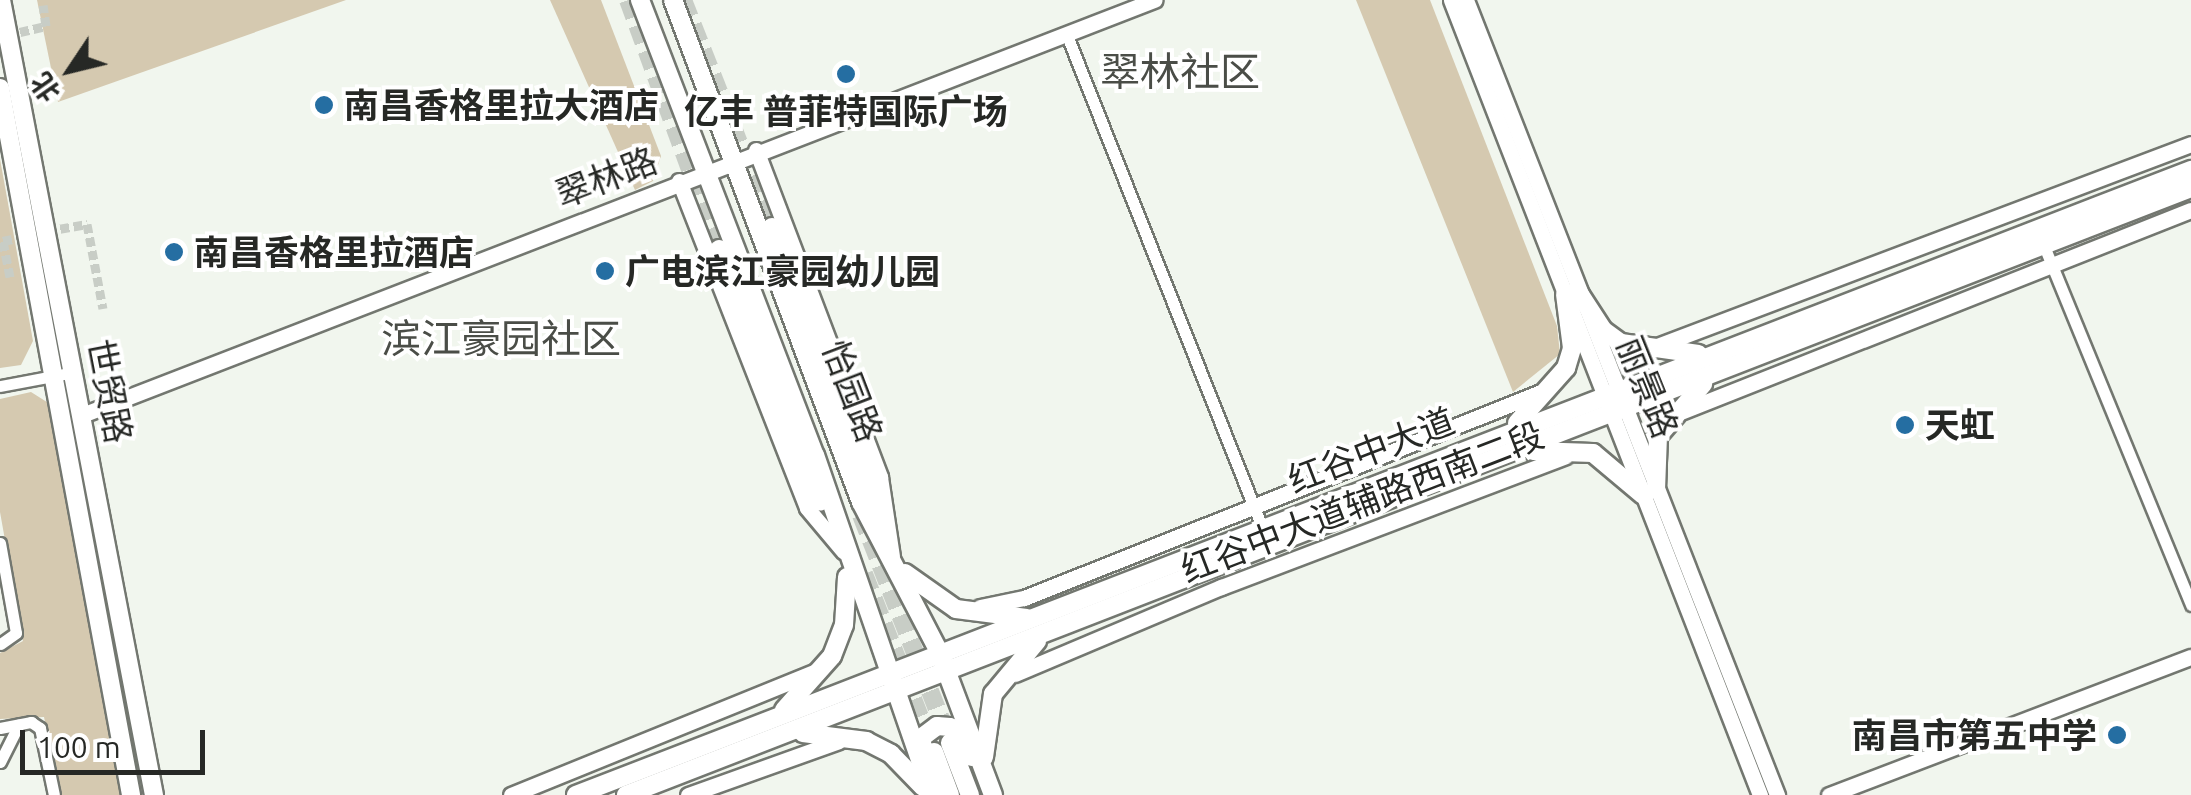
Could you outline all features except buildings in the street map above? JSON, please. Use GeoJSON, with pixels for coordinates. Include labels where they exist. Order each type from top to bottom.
{"type":"FeatureCollection","features":[{"type":"Feature","properties":{"kind":"main road","name":"世贸路"},"geometry":{"type":"LineString","coordinates":[[2,0],[154,795]]}},
{"type":"Feature","properties":{"kind":"main road","name":"怡园路"},"geometry":{"type":"LineString","coordinates":[[640,0],[816,455],[844,552],[932,795]]}},
{"type":"Feature","properties":{"kind":"main road","name":"怡园路"},"geometry":{"type":"LineString","coordinates":[[674,0],[730,160],[861,502],[944,663],[990,786]]}},
{"type":"Feature","properties":{"kind":"main road","name":"世贸路"},"geometry":{"type":"LineString","coordinates":[[0,88],[130,795]]}},
{"type":"Feature","properties":{"kind":"main road","name":"红谷中大道"},"geometry":{"type":"LineString","coordinates":[[576,795],[772,719],[892,683],[1618,413],[1722,360],[2191,170]]}},
{"type":"Feature","properties":{"kind":"main road","name":"红谷中大道"},"geometry":{"type":"LineString","coordinates":[[1053,621],[1262,527],[1610,393],[1722,360],[2044,246],[2191,188]]}},
{"type":"Feature","properties":{"kind":"main road"},"geometry":{"type":"LineString","coordinates":[[772,227],[892,556],[920,587],[956,609],[987,618],[1053,621]]}},
{"type":"Feature","properties":{"kind":"main road"},"geometry":{"type":"LineString","coordinates":[[719,249],[800,459],[844,552],[848,593],[832,656],[772,719]]}},
{"type":"Feature","properties":{"kind":"main road"},"geometry":{"type":"LineString","coordinates":[[1571,292],[1603,330],[1634,348],[1722,360]]}},
{"type":"Feature","properties":{"kind":"main road"},"geometry":{"type":"LineString","coordinates":[[1495,438],[1561,378],[1572,348],[1571,292]]}},
{"type":"Feature","properties":{"kind":"main road"},"geometry":{"type":"LineString","coordinates":[[1508,454],[1593,453],[1650,493],[1663,424],[1722,360]]}},
{"type":"Feature","properties":{"kind":"main road"},"geometry":{"type":"LineString","coordinates":[[990,786],[985,721],[994,694],[1053,621]]}},
{"type":"Feature","properties":{"kind":"main road","name":"红谷中大道"},"geometry":{"type":"LineString","coordinates":[[626,795],[768,742],[892,683]]}},
{"type":"Feature","properties":{"kind":"main road"},"geometry":{"type":"LineString","coordinates":[[932,795],[921,738],[937,726],[950,728],[990,786]]}},
{"type":"Feature","properties":{"kind":"main road"},"geometry":{"type":"LineString","coordinates":[[768,742],[817,732],[866,741],[902,763],[932,795]]}},
{"type":"Feature","properties":{"kind":"main road"},"geometry":{"type":"LineString","coordinates":[[950,795],[942,747],[970,795]]}},
{"type":"Feature","properties":{"kind":"street"},"geometry":{"type":"LineString","coordinates":[[8,33],[10,0]]}},
{"type":"Feature","properties":{"kind":"street","name":"翠林路"},"geometry":{"type":"LineString","coordinates":[[82,414],[730,160],[1154,0]]}},
{"type":"Feature","properties":{"kind":"street","name":"丽景路"},"geometry":{"type":"LineString","coordinates":[[1452,0],[1650,493],[1778,795]]}},
{"type":"Feature","properties":{"kind":"street","name":"丽景路"},"geometry":{"type":"LineString","coordinates":[[1466,0],[1571,292]]}},
{"type":"Feature","properties":{"kind":"street"},"geometry":{"type":"LineString","coordinates":[[1066,33],[1262,527]]}},
{"type":"Feature","properties":{"kind":"street"},"geometry":{"type":"LineString","coordinates":[[1634,348],[1673,344],[2191,144]]}},
{"type":"Feature","properties":{"kind":"street"},"geometry":{"type":"LineString","coordinates":[[756,150],[880,477],[892,556]]}},
{"type":"Feature","properties":{"kind":"street"},"geometry":{"type":"LineString","coordinates":[[679,181],[807,508],[844,552]]}},
{"type":"Feature","properties":{"kind":"street"},"geometry":{"type":"LineString","coordinates":[[1663,424],[1696,403],[2191,210]]}},
{"type":"Feature","properties":{"kind":"street"},"geometry":{"type":"LineString","coordinates":[[2044,246],[2191,604]]}},
{"type":"Feature","properties":{"kind":"street"},"geometry":{"type":"LineString","coordinates":[[0,386],[74,372]]}},
{"type":"Feature","properties":{"kind":"street"},"geometry":{"type":"LineString","coordinates":[[956,609],[1024,598],[1530,398],[1561,378]]}},
{"type":"Feature","properties":{"kind":"street","name":"红谷中大道辅路西南二段"},"geometry":{"type":"LineString","coordinates":[[994,694],[1048,656],[1550,460],[1593,453]]}},
{"type":"Feature","properties":{"kind":"street","name":"丽景路"},"geometry":{"type":"LineString","coordinates":[[1650,493],[1760,795]]}},
{"type":"Feature","properties":{"kind":"street"},"geometry":{"type":"LineString","coordinates":[[0,543],[16,634],[0,644]]}},
{"type":"Feature","properties":{"kind":"street"},"geometry":{"type":"LineString","coordinates":[[511,795],[766,696],[804,679],[832,656]]}},
{"type":"Feature","properties":{"kind":"street"},"geometry":{"type":"LineString","coordinates":[[1830,795],[2191,656]]}},
{"type":"Feature","properties":{"kind":"street"},"geometry":{"type":"LineString","coordinates":[[0,762],[19,724]]}},
{"type":"Feature","properties":{"kind":"street"},"geometry":{"type":"LineString","coordinates":[[0,728],[19,724],[40,728],[54,795]]}},
{"type":"Feature","properties":{"kind":"street"},"geometry":{"type":"LineString","coordinates":[[688,795],[826,743],[866,741]]}},
{"type":"Feature","properties":{"kind":"shaded area"},"geometry":{"type":"Polygon","coordinates":[[[37,0],[346,0],[58,102],[37,0]]]}},
{"type":"Feature","properties":{"kind":"shaded area"},"geometry":{"type":"Polygon","coordinates":[[[550,0],[601,0],[661,156],[653,181],[635,190],[550,0]]]}},
{"type":"Feature","properties":{"kind":"shaded area"},"geometry":{"type":"Polygon","coordinates":[[[1356,0],[1430,0],[1557,326],[1560,354],[1513,392],[1356,0]]]}},
{"type":"Feature","properties":{"kind":"shaded area"},"geometry":{"type":"Polygon","coordinates":[[[0,159],[33,341],[21,365],[0,368],[0,159]]]}},
{"type":"Feature","properties":{"kind":"shaded area"},"geometry":{"type":"Polygon","coordinates":[[[31,392],[50,404],[127,795],[60,795],[44,717],[0,719],[0,653],[23,641],[0,512],[0,399],[31,392]]]}},
{"type":"Feature","properties":{"kind":"tunnel"},"geometry":{"type":"LineString","coordinates":[[628,0],[719,249]]}},
{"type":"Feature","properties":{"kind":"tunnel"},"geometry":{"type":"LineString","coordinates":[[683,0],[772,227]]}},
{"type":"Feature","properties":{"kind":"tunnel"},"geometry":{"type":"LineString","coordinates":[[7,35],[46,26],[43,5]]}},
{"type":"Feature","properties":{"kind":"tunnel"},"geometry":{"type":"LineString","coordinates":[[47,231],[87,224],[103,309]]}},
{"type":"Feature","properties":{"kind":"tunnel"},"geometry":{"type":"LineString","coordinates":[[10,277],[3,241],[27,236]]}},
{"type":"Feature","properties":{"kind":"tunnel"},"geometry":{"type":"LineString","coordinates":[[861,515],[948,737]]}},
{"type":"Feature","properties":{"kind":"tunnel"},"geometry":{"type":"LineString","coordinates":[[864,574],[931,745]]}},
{"type":"Feature","properties":{"kind":"place","name":"亿丰 普菲特国际广场"},"geometry":{"type":"Point","coordinates":[846,74]}},
{"type":"Feature","properties":{"kind":"place","name":"南昌香格里拉大酒店"},"geometry":{"type":"Point","coordinates":[324,105]}},
{"type":"Feature","properties":{"kind":"place","name":"南昌香格里拉酒店"},"geometry":{"type":"Point","coordinates":[174,252]}},
{"type":"Feature","properties":{"kind":"place","name":"广电滨江豪园幼儿园"},"geometry":{"type":"Point","coordinates":[605,271]}},
{"type":"Feature","properties":{"kind":"place","name":"天虹"},"geometry":{"type":"Point","coordinates":[1905,425]}},
{"type":"Feature","properties":{"kind":"place","name":"南昌市第五中学"},"geometry":{"type":"Point","coordinates":[2117,735]}},
{"type":"Feature","properties":{"kind":"district","name":"翠林社区"},"geometry":{"type":"Point","coordinates":[1180,72]}},
{"type":"Feature","properties":{"kind":"district","name":"滨江豪园社区"},"geometry":{"type":"Point","coordinates":[501,339]}}]}
